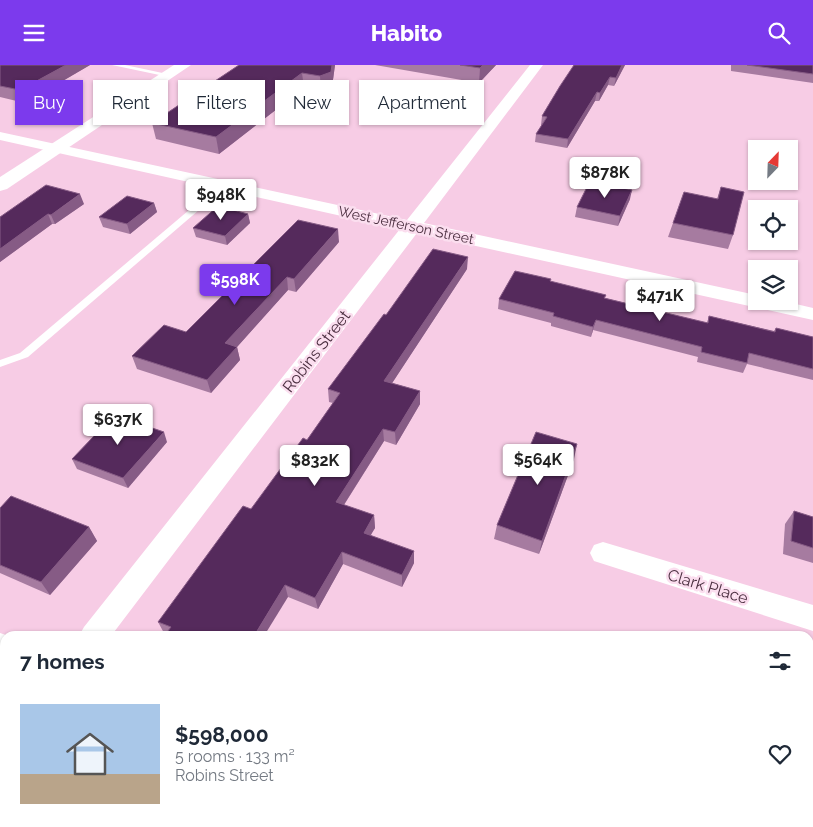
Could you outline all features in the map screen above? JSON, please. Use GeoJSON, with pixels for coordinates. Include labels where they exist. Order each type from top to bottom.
{"type":"FeatureCollection","features":[{"type":"Feature","properties":{"kind":"main road"},"geometry":{"type":"LineString","coordinates":[[0,185],[184,65]]}},
{"type":"Feature","properties":{"kind":"street","name":"Robins Street"},"geometry":{"type":"LineString","coordinates":[[98,631],[537,65]]}},
{"type":"Feature","properties":{"kind":"street","name":"West Jefferson Street"},"geometry":{"type":"LineString","coordinates":[[0,136],[813,314]]}},
{"type":"Feature","properties":{"kind":"street","name":"Clark Place"},"geometry":{"type":"LineString","coordinates":[[604,553],[813,618]]}},
{"type":"Feature","properties":{"kind":"lane"},"geometry":{"type":"LineString","coordinates":[[115,65],[169,75]]}},
{"type":"Feature","properties":{"kind":"lane"},"geometry":{"type":"LineString","coordinates":[[0,364],[24,355],[224,185]]}},
{"type":"Feature","properties":{"kind":"building"},"geometry":{"type":"Polygon","coordinates":[[[0,65],[66,65],[38,80],[15,80],[15,89],[0,86],[0,65]]]}},
{"type":"Feature","properties":{"kind":"building"},"geometry":{"type":"Polygon","coordinates":[[[239,65],[332,65],[331,72],[320,76],[302,73],[293,80],[275,80],[275,93],[265,101],[265,80],[216,80],[239,65]]]}},
{"type":"Feature","properties":{"kind":"building"},"geometry":{"type":"Polygon","coordinates":[[[460,65],[483,65],[480,68],[460,65]]]}},
{"type":"Feature","properties":{"kind":"building"},"geometry":{"type":"Polygon","coordinates":[[[574,65],[622,65],[616,78],[610,77],[600,93],[597,92],[568,139],[536,134],[547,117],[542,116],[574,65]]]}},
{"type":"Feature","properties":{"kind":"building"},"geometry":{"type":"Polygon","coordinates":[[[747,65],[813,65],[813,74],[747,65]]]}},
{"type":"Feature","properties":{"kind":"building"},"geometry":{"type":"Polygon","coordinates":[[[178,106],[178,125],[232,125],[216,137],[161,125],[168,125],[168,112],[178,106]]]}},
{"type":"Feature","properties":{"kind":"building"},"geometry":{"type":"Polygon","coordinates":[[[590,181],[632,190],[620,216],[577,207],[590,181]]]}},
{"type":"Feature","properties":{"kind":"building"},"geometry":{"type":"Polygon","coordinates":[[[46,185],[80,194],[51,215],[48,214],[0,249],[0,217],[46,185]]]}},
{"type":"Feature","properties":{"kind":"building"},"geometry":{"type":"Polygon","coordinates":[[[721,187],[744,192],[733,235],[673,223],[684,192],[718,199],[721,187]]]}},
{"type":"Feature","properties":{"kind":"building"},"geometry":{"type":"Polygon","coordinates":[[[127,196],[154,203],[127,224],[99,217],[127,196]]]}},
{"type":"Feature","properties":{"kind":"building"},"geometry":{"type":"Polygon","coordinates":[[[218,206],[248,214],[225,236],[193,228],[218,206]]]}},
{"type":"Feature","properties":{"kind":"building"},"geometry":{"type":"Polygon","coordinates":[[[298,220],[338,229],[294,279],[287,277],[225,343],[237,347],[207,380],[132,356],[164,325],[186,332],[298,220]]]}},
{"type":"Feature","properties":{"kind":"building"},"geometry":{"type":"Polygon","coordinates":[[[433,249],[468,257],[384,381],[420,391],[395,432],[383,429],[336,502],[374,515],[364,533],[414,551],[402,575],[342,552],[315,598],[285,585],[257,631],[168,631],[171,627],[158,622],[243,506],[251,509],[303,438],[307,440],[340,393],[328,389],[384,314],[386,315],[433,249]]]}},
{"type":"Feature","properties":{"kind":"building"},"geometry":{"type":"Polygon","coordinates":[[[515,271],[606,295],[604,298],[708,323],[709,316],[775,332],[776,328],[813,337],[813,369],[749,353],[747,363],[701,352],[702,347],[596,320],[593,327],[553,316],[554,313],[499,299],[515,271]]]}},
{"type":"Feature","properties":{"kind":"building"},"geometry":{"type":"Polygon","coordinates":[[[114,415],[164,432],[123,478],[72,459],[114,415]]]}},
{"type":"Feature","properties":{"kind":"building"},"geometry":{"type":"Polygon","coordinates":[[[536,432],[577,444],[542,541],[497,525],[536,432]]]}},
{"type":"Feature","properties":{"kind":"building"},"geometry":{"type":"Polygon","coordinates":[[[11,496],[89,527],[41,582],[0,565],[0,508],[11,496]]]}},
{"type":"Feature","properties":{"kind":"building"},"geometry":{"type":"Polygon","coordinates":[[[794,511],[813,517],[813,548],[791,541],[794,511]]]}}]}
